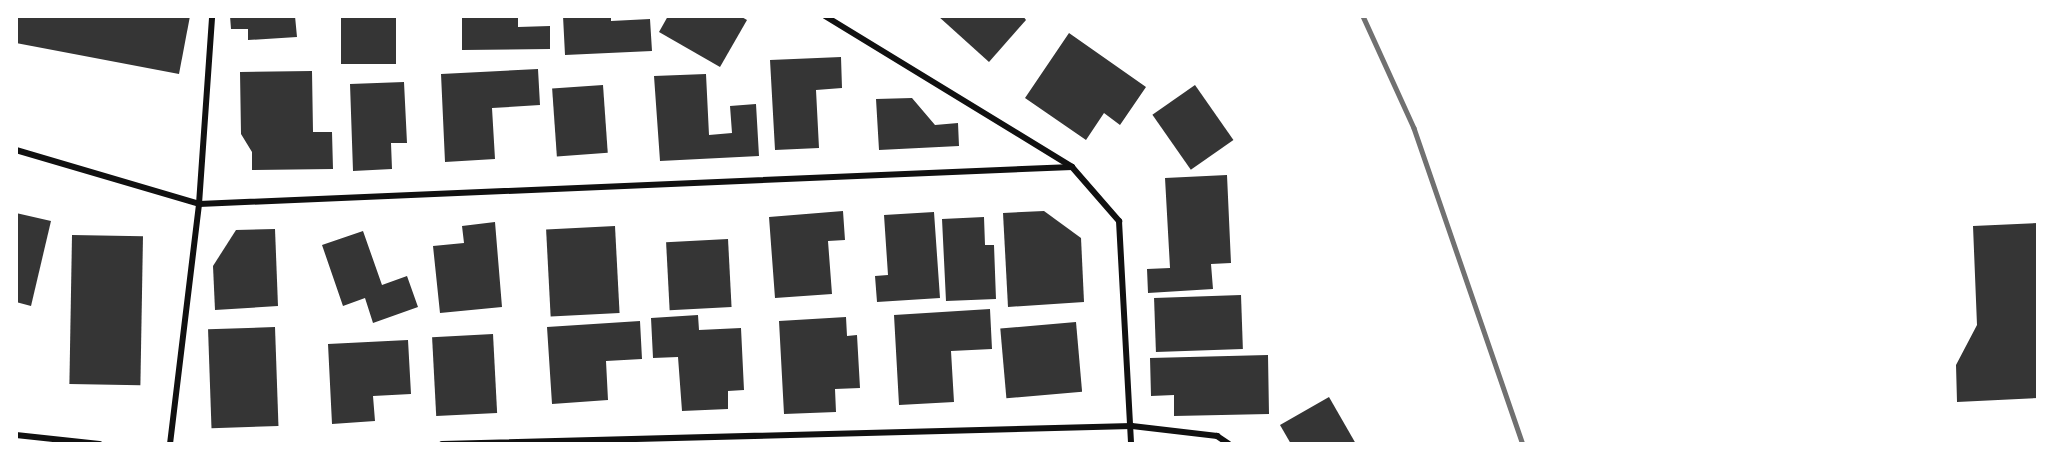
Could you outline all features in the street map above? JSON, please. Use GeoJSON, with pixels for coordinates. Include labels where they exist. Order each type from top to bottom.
{"type":"FeatureCollection","features":[{"type":"Feature","properties":{"kind":"street"},"geometry":{"type":"LineString","coordinates":[[170,444],[199,204],[212,16]]}},
{"type":"Feature","properties":{"kind":"street"},"geometry":{"type":"LineString","coordinates":[[825,16],[1072,167],[1119,221],[1132,426],[1131,444]]}},
{"type":"Feature","properties":{"kind":"street"},"geometry":{"type":"LineString","coordinates":[[16,150],[199,204],[1072,167]]}},
{"type":"Feature","properties":{"kind":"street"},"geometry":{"type":"LineString","coordinates":[[442,444],[1132,426],[1217,436],[1229,444]]}},
{"type":"Feature","properties":{"kind":"street"},"geometry":{"type":"LineString","coordinates":[[16,435],[99,444]]}},
{"type":"Feature","properties":{"kind":"building"},"geometry":{"type":"Polygon","coordinates":[[[16,16],[190,16],[179,74],[16,43],[16,16]]]}},
{"type":"Feature","properties":{"kind":"building"},"geometry":{"type":"Polygon","coordinates":[[[230,16],[295,16],[297,37],[248,40],[248,29],[231,29],[230,16]]]}},
{"type":"Feature","properties":{"kind":"building"},"geometry":{"type":"Polygon","coordinates":[[[341,16],[396,16],[396,64],[341,64],[341,16]]]}},
{"type":"Feature","properties":{"kind":"building"},"geometry":{"type":"Polygon","coordinates":[[[462,16],[518,16],[518,27],[550,26],[550,49],[462,50],[462,16]]]}},
{"type":"Feature","properties":{"kind":"building"},"geometry":{"type":"Polygon","coordinates":[[[563,16],[611,16],[611,21],[650,19],[652,51],[565,55],[563,16]]]}},
{"type":"Feature","properties":{"kind":"building"},"geometry":{"type":"Polygon","coordinates":[[[668,16],[740,16],[747,20],[720,67],[659,32],[668,16]]]}},
{"type":"Feature","properties":{"kind":"building"},"geometry":{"type":"Polygon","coordinates":[[[938,16],[1023,16],[1026,20],[989,62],[938,16]]]}},
{"type":"Feature","properties":{"kind":"building"},"geometry":{"type":"Polygon","coordinates":[[[1069,33],[1146,87],[1120,125],[1104,113],[1086,140],[1025,98],[1069,33]]]}},
{"type":"Feature","properties":{"kind":"building"},"geometry":{"type":"Polygon","coordinates":[[[841,57],[842,88],[816,90],[819,148],[775,150],[770,60],[841,57]]]}},
{"type":"Feature","properties":{"kind":"building"},"geometry":{"type":"Polygon","coordinates":[[[538,69],[540,105],[492,108],[495,159],[445,162],[441,74],[538,69]]]}},
{"type":"Feature","properties":{"kind":"building"},"geometry":{"type":"Polygon","coordinates":[[[312,71],[313,132],[332,132],[333,169],[252,170],[252,152],[241,134],[240,72],[312,71]]]}},
{"type":"Feature","properties":{"kind":"building"},"geometry":{"type":"Polygon","coordinates":[[[706,74],[709,135],[732,133],[730,106],[756,104],[759,156],[660,161],[654,76],[706,74]]]}},
{"type":"Feature","properties":{"kind":"building"},"geometry":{"type":"Polygon","coordinates":[[[404,82],[407,143],[391,143],[392,169],[353,171],[350,84],[404,82]]]}},
{"type":"Feature","properties":{"kind":"building"},"geometry":{"type":"Polygon","coordinates":[[[603,85],[608,153],[557,156],[552,89],[603,85]]]}},
{"type":"Feature","properties":{"kind":"building"},"geometry":{"type":"Polygon","coordinates":[[[1195,85],[1233,140],[1191,170],[1152,115],[1195,85]]]}},
{"type":"Feature","properties":{"kind":"building"},"geometry":{"type":"Polygon","coordinates":[[[912,98],[935,125],[958,123],[959,146],[879,150],[876,99],[912,98]]]}},
{"type":"Feature","properties":{"kind":"building"},"geometry":{"type":"Polygon","coordinates":[[[1227,175],[1231,263],[1211,264],[1213,289],[1148,293],[1147,269],[1170,268],[1165,178],[1227,175]]]}},
{"type":"Feature","properties":{"kind":"building"},"geometry":{"type":"Polygon","coordinates":[[[843,211],[845,240],[828,241],[832,294],[775,298],[769,217],[843,211]]]}},
{"type":"Feature","properties":{"kind":"building"},"geometry":{"type":"Polygon","coordinates":[[[1044,211],[1081,238],[1084,302],[1008,307],[1003,213],[1044,211]]]}},
{"type":"Feature","properties":{"kind":"building"},"geometry":{"type":"Polygon","coordinates":[[[934,212],[940,298],[877,302],[875,276],[888,275],[884,215],[934,212]]]}},
{"type":"Feature","properties":{"kind":"building"},"geometry":{"type":"Polygon","coordinates":[[[16,213],[51,221],[31,306],[16,302],[16,213]]]}},
{"type":"Feature","properties":{"kind":"building"},"geometry":{"type":"Polygon","coordinates":[[[984,217],[985,245],[994,245],[996,299],[946,301],[942,219],[984,217]]]}},
{"type":"Feature","properties":{"kind":"building"},"geometry":{"type":"Polygon","coordinates":[[[495,222],[502,307],[440,313],[433,246],[464,243],[462,226],[495,222]]]}},
{"type":"Feature","properties":{"kind":"building"},"geometry":{"type":"Polygon","coordinates":[[[2038,223],[2038,398],[1957,402],[1956,365],[1977,325],[1973,226],[2038,223]]]}},
{"type":"Feature","properties":{"kind":"building"},"geometry":{"type":"Polygon","coordinates":[[[615,226],[620,313],[551,316],[546,230],[615,226]]]}},
{"type":"Feature","properties":{"kind":"building"},"geometry":{"type":"Polygon","coordinates":[[[275,229],[278,306],[215,310],[213,266],[236,230],[275,229]]]}},
{"type":"Feature","properties":{"kind":"building"},"geometry":{"type":"Polygon","coordinates":[[[363,231],[382,285],[407,276],[418,307],[373,323],[365,298],[343,306],[322,245],[363,231]]]}},
{"type":"Feature","properties":{"kind":"building"},"geometry":{"type":"Polygon","coordinates":[[[72,235],[143,236],[140,385],[69,384],[72,235]]]}},
{"type":"Feature","properties":{"kind":"building"},"geometry":{"type":"Polygon","coordinates":[[[728,239],[732,307],[670,310],[666,242],[728,239]]]}},
{"type":"Feature","properties":{"kind":"building"},"geometry":{"type":"Polygon","coordinates":[[[1241,295],[1243,349],[1156,352],[1154,298],[1241,295]]]}},
{"type":"Feature","properties":{"kind":"building"},"geometry":{"type":"Polygon","coordinates":[[[990,309],[992,349],[951,351],[954,402],[899,405],[894,315],[990,309]]]}},
{"type":"Feature","properties":{"kind":"building"},"geometry":{"type":"Polygon","coordinates":[[[698,315],[699,330],[741,328],[744,390],[728,391],[728,409],[682,411],[678,357],[653,358],[651,318],[698,315]]]}},
{"type":"Feature","properties":{"kind":"building"},"geometry":{"type":"Polygon","coordinates":[[[846,317],[847,336],[857,335],[860,388],[835,389],[836,412],[784,414],[779,321],[846,317]]]}},
{"type":"Feature","properties":{"kind":"building"},"geometry":{"type":"Polygon","coordinates":[[[640,321],[642,359],[606,361],[608,400],[552,404],[547,327],[640,321]]]}},
{"type":"Feature","properties":{"kind":"building"},"geometry":{"type":"Polygon","coordinates":[[[1076,322],[1082,392],[1006,398],[1000,329],[1076,322]]]}},
{"type":"Feature","properties":{"kind":"building"},"geometry":{"type":"Polygon","coordinates":[[[275,327],[278,426],[211,428],[208,329],[275,327]]]}},
{"type":"Feature","properties":{"kind":"building"},"geometry":{"type":"Polygon","coordinates":[[[493,334],[497,413],[436,416],[432,337],[493,334]]]}},
{"type":"Feature","properties":{"kind":"building"},"geometry":{"type":"Polygon","coordinates":[[[408,340],[411,394],[373,396],[375,421],[332,424],[328,344],[408,340]]]}},
{"type":"Feature","properties":{"kind":"building"},"geometry":{"type":"Polygon","coordinates":[[[1268,355],[1269,414],[1174,416],[1174,395],[1151,396],[1150,358],[1268,355]]]}},
{"type":"Feature","properties":{"kind":"building"},"geometry":{"type":"Polygon","coordinates":[[[1329,397],[1356,444],[1291,444],[1280,425],[1329,397]]]}},
{"type":"Feature","properties":{"kind":"railway"},"geometry":{"type":"LineString","coordinates":[[1363,16],[1414,128],[1523,444]]}}]}
